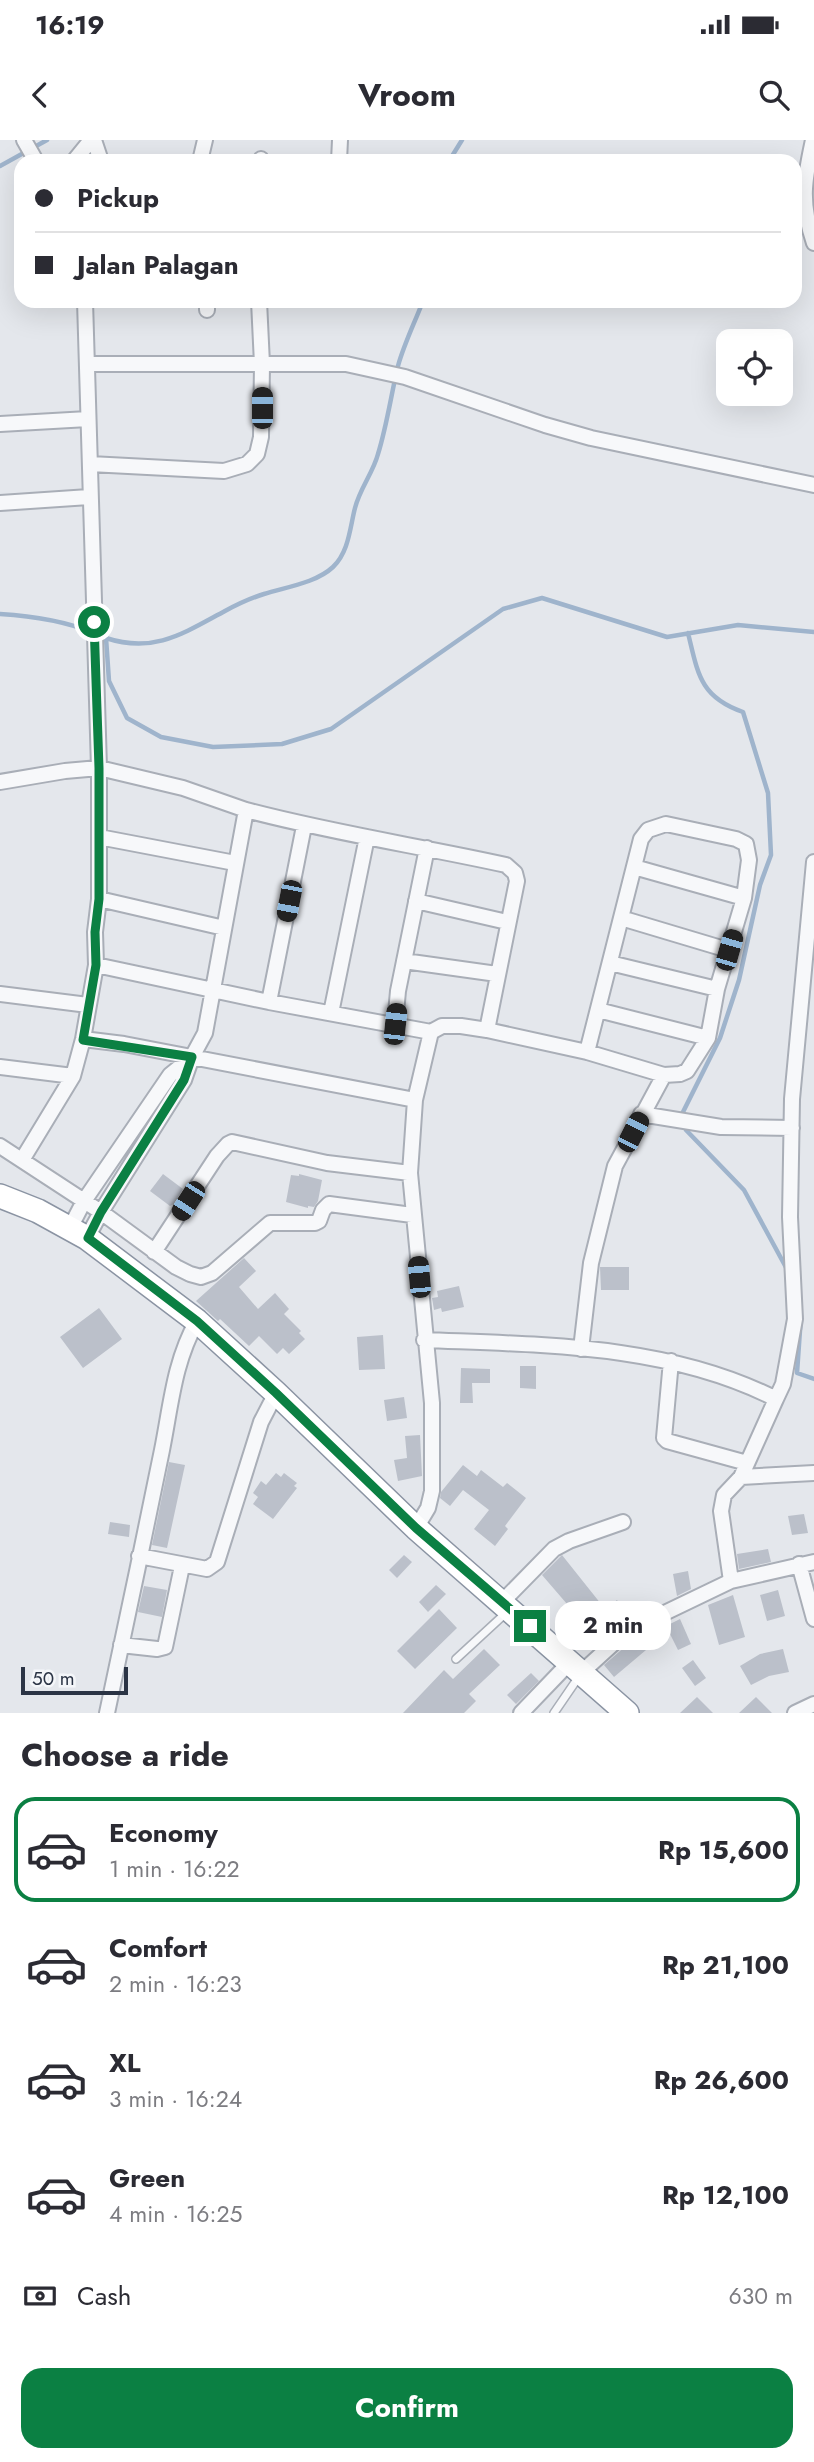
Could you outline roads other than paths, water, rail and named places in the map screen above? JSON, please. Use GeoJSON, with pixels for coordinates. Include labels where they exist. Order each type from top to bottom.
{"type":"FeatureCollection","features":[{"type":"Feature","properties":{"kind":"highway"},"geometry":{"type":"LineString","coordinates":[[0,1180],[38,1211]]}},
{"type":"Feature","properties":{"kind":"highway"},"geometry":{"type":"LineString","coordinates":[[0,1196],[38,1211],[79,1233],[197,1321],[416,1528],[576,1667],[622,1712]]}},
{"type":"Feature","properties":{"kind":"street"},"geometry":{"type":"LineString","coordinates":[[80,154],[93,140]]}},
{"type":"Feature","properties":{"kind":"street"},"geometry":{"type":"LineString","coordinates":[[802,179],[813,140]]}},
{"type":"Feature","properties":{"kind":"street"},"geometry":{"type":"LineString","coordinates":[[802,202],[814,243]]}},
{"type":"Feature","properties":{"kind":"street"},"geometry":{"type":"LineString","coordinates":[[22,1160],[73,1076],[83,1040],[96,965],[99,768],[85,308]]}},
{"type":"Feature","properties":{"kind":"street"},"geometry":{"type":"LineString","coordinates":[[90,464],[224,471],[247,464],[257,454],[261,437],[259,308]]}},
{"type":"Feature","properties":{"kind":"street"},"geometry":{"type":"LineString","coordinates":[[88,364],[346,364],[405,377],[568,431],[638,449],[814,485]]}},
{"type":"Feature","properties":{"kind":"street"},"geometry":{"type":"LineString","coordinates":[[0,424],[88,419]]}},
{"type":"Feature","properties":{"kind":"street"},"geometry":{"type":"LineString","coordinates":[[0,503],[89,497]]}},
{"type":"Feature","properties":{"kind":"street"},"geometry":{"type":"LineString","coordinates":[[0,782],[99,768],[183,788],[246,810],[304,826],[506,865],[512,869],[516,881],[487,1030]]}},
{"type":"Feature","properties":{"kind":"street"},"geometry":{"type":"LineString","coordinates":[[79,1233],[101,1212],[184,1080],[205,1033],[246,810]]}},
{"type":"Feature","properties":{"kind":"street"},"geometry":{"type":"LineString","coordinates":[[96,965],[269,1002],[431,1032],[442,1026],[487,1030],[587,1052],[664,1075],[680,1074],[687,1071],[708,1038],[717,989],[744,898],[749,851],[746,844],[736,839],[666,824],[657,826],[641,839],[587,1052]]}},
{"type":"Feature","properties":{"kind":"street"},"geometry":{"type":"LineString","coordinates":[[269,1002],[304,826]]}},
{"type":"Feature","properties":{"kind":"street"},"geometry":{"type":"LineString","coordinates":[[99,837],[235,863]]}},
{"type":"Feature","properties":{"kind":"street"},"geometry":{"type":"LineString","coordinates":[[331,1013],[367,837]]}},
{"type":"Feature","properties":{"kind":"street"},"geometry":{"type":"LineString","coordinates":[[395,1024],[398,991],[427,848]]}},
{"type":"Feature","properties":{"kind":"street"},"geometry":{"type":"LineString","coordinates":[[731,1581],[721,1511],[724,1495],[744,1470],[783,1384],[795,1319],[790,1217],[794,1074],[814,862]]}},
{"type":"Feature","properties":{"kind":"street"},"geometry":{"type":"LineString","coordinates":[[634,867],[744,898]]}},
{"type":"Feature","properties":{"kind":"street"},"geometry":{"type":"LineString","coordinates":[[99,899],[224,928]]}},
{"type":"Feature","properties":{"kind":"street"},"geometry":{"type":"LineString","coordinates":[[416,901],[507,922]]}},
{"type":"Feature","properties":{"kind":"street"},"geometry":{"type":"LineString","coordinates":[[621,918],[729,950]]}},
{"type":"Feature","properties":{"kind":"street"},"geometry":{"type":"LineString","coordinates":[[404,961],[497,974]]}},
{"type":"Feature","properties":{"kind":"street"},"geometry":{"type":"LineString","coordinates":[[610,963],[717,989]]}},
{"type":"Feature","properties":{"kind":"street"},"geometry":{"type":"LineString","coordinates":[[0,994],[88,1005]]}},
{"type":"Feature","properties":{"kind":"street"},"geometry":{"type":"LineString","coordinates":[[598,1010],[708,1038]]}},
{"type":"Feature","properties":{"kind":"street"},"geometry":{"type":"LineString","coordinates":[[416,1528],[428,1508],[432,1491],[432,1403],[410,1173],[415,1100],[431,1032]]}},
{"type":"Feature","properties":{"kind":"street"},"geometry":{"type":"LineString","coordinates":[[83,1040],[192,1057],[415,1100]]}},
{"type":"Feature","properties":{"kind":"street"},"geometry":{"type":"LineString","coordinates":[[79,1233],[84,1201],[170,1075],[192,1057]]}},
{"type":"Feature","properties":{"kind":"street"},"geometry":{"type":"LineString","coordinates":[[0,1067],[73,1076]]}},
{"type":"Feature","properties":{"kind":"street"},"geometry":{"type":"LineString","coordinates":[[581,1349],[591,1263],[615,1166],[664,1075]]}},
{"type":"Feature","properties":{"kind":"street"},"geometry":{"type":"LineString","coordinates":[[641,1114],[721,1127],[792,1128]]}},
{"type":"Feature","properties":{"kind":"street"},"geometry":{"type":"LineString","coordinates":[[155,1252],[217,1156],[232,1142],[327,1163],[410,1173]]}},
{"type":"Feature","properties":{"kind":"street"},"geometry":{"type":"LineString","coordinates":[[0,1146],[101,1212],[176,1267],[201,1277],[212,1273],[270,1223],[315,1223],[329,1204],[412,1215]]}},
{"type":"Feature","properties":{"kind":"street"},"geometry":{"type":"LineString","coordinates":[[107,1713],[170,1398],[187,1339],[197,1321]]}},
{"type":"Feature","properties":{"kind":"street"},"geometry":{"type":"LineString","coordinates":[[425,1340],[581,1349],[671,1361],[729,1378],[776,1399]]}},
{"type":"Feature","properties":{"kind":"street"},"geometry":{"type":"LineString","coordinates":[[671,1361],[663,1438],[744,1470],[814,1473]]}},
{"type":"Feature","properties":{"kind":"street"},"geometry":{"type":"LineString","coordinates":[[139,1556],[207,1569],[218,1562],[261,1422],[276,1393]]}},
{"type":"Feature","properties":{"kind":"street"},"geometry":{"type":"LineString","coordinates":[[506,1605],[554,1549],[623,1522]]}},
{"type":"Feature","properties":{"kind":"street"},"geometry":{"type":"LineString","coordinates":[[521,1713],[576,1667],[627,1631],[731,1581],[807,1563],[814,1619]]}},
{"type":"Feature","properties":{"kind":"street"},"geometry":{"type":"LineString","coordinates":[[121,1645],[157,1649],[165,1647],[182,1566]]}},
{"type":"Feature","properties":{"kind":"street"},"geometry":{"type":"LineString","coordinates":[[795,1713],[814,1704]]}},
{"type":"Feature","properties":{"kind":"lane"},"geometry":{"type":"LineString","coordinates":[[456,1659],[506,1605]]}},
{"type":"Feature","properties":{"kind":"lane"},"geometry":{"type":"LineString","coordinates":[[554,1713],[576,1667]]}},
{"type":"Feature","properties":{"kind":"waterway"},"geometry":{"type":"LineString","coordinates":[[22,154],[47,140]]}},
{"type":"Feature","properties":{"kind":"waterway"},"geometry":{"type":"LineString","coordinates":[[453,154],[462,140]]}},
{"type":"Feature","properties":{"kind":"waterway"},"geometry":{"type":"LineString","coordinates":[[0,166],[14,158]]}},
{"type":"Feature","properties":{"kind":"waterway"},"geometry":{"type":"LineString","coordinates":[[106,638],[139,644],[168,639],[244,601],[309,581],[333,567],[346,547],[357,501],[376,461],[398,366],[420,308]]}},
{"type":"Feature","properties":{"kind":"waterway"},"geometry":{"type":"LineString","coordinates":[[106,638],[109,681],[127,718],[161,737],[213,747],[282,744],[331,729],[503,609],[542,598],[667,637],[738,625],[814,632]]}},
{"type":"Feature","properties":{"kind":"waterway"},"geometry":{"type":"LineString","coordinates":[[0,614],[46,619],[91,632]]}},
{"type":"Feature","properties":{"kind":"waterway"},"geometry":{"type":"LineString","coordinates":[[684,1117],[683,1112],[720,1038],[739,980],[760,885],[771,855],[768,793],[743,712],[729,706],[709,691],[698,672],[688,633]]}},
{"type":"Feature","properties":{"kind":"waterway"},"geometry":{"type":"LineString","coordinates":[[685,1125],[686,1130],[744,1190],[788,1271]]}},
{"type":"Feature","properties":{"kind":"waterway"},"geometry":{"type":"LineString","coordinates":[[801,1316],[797,1373],[814,1379]]}}]}
